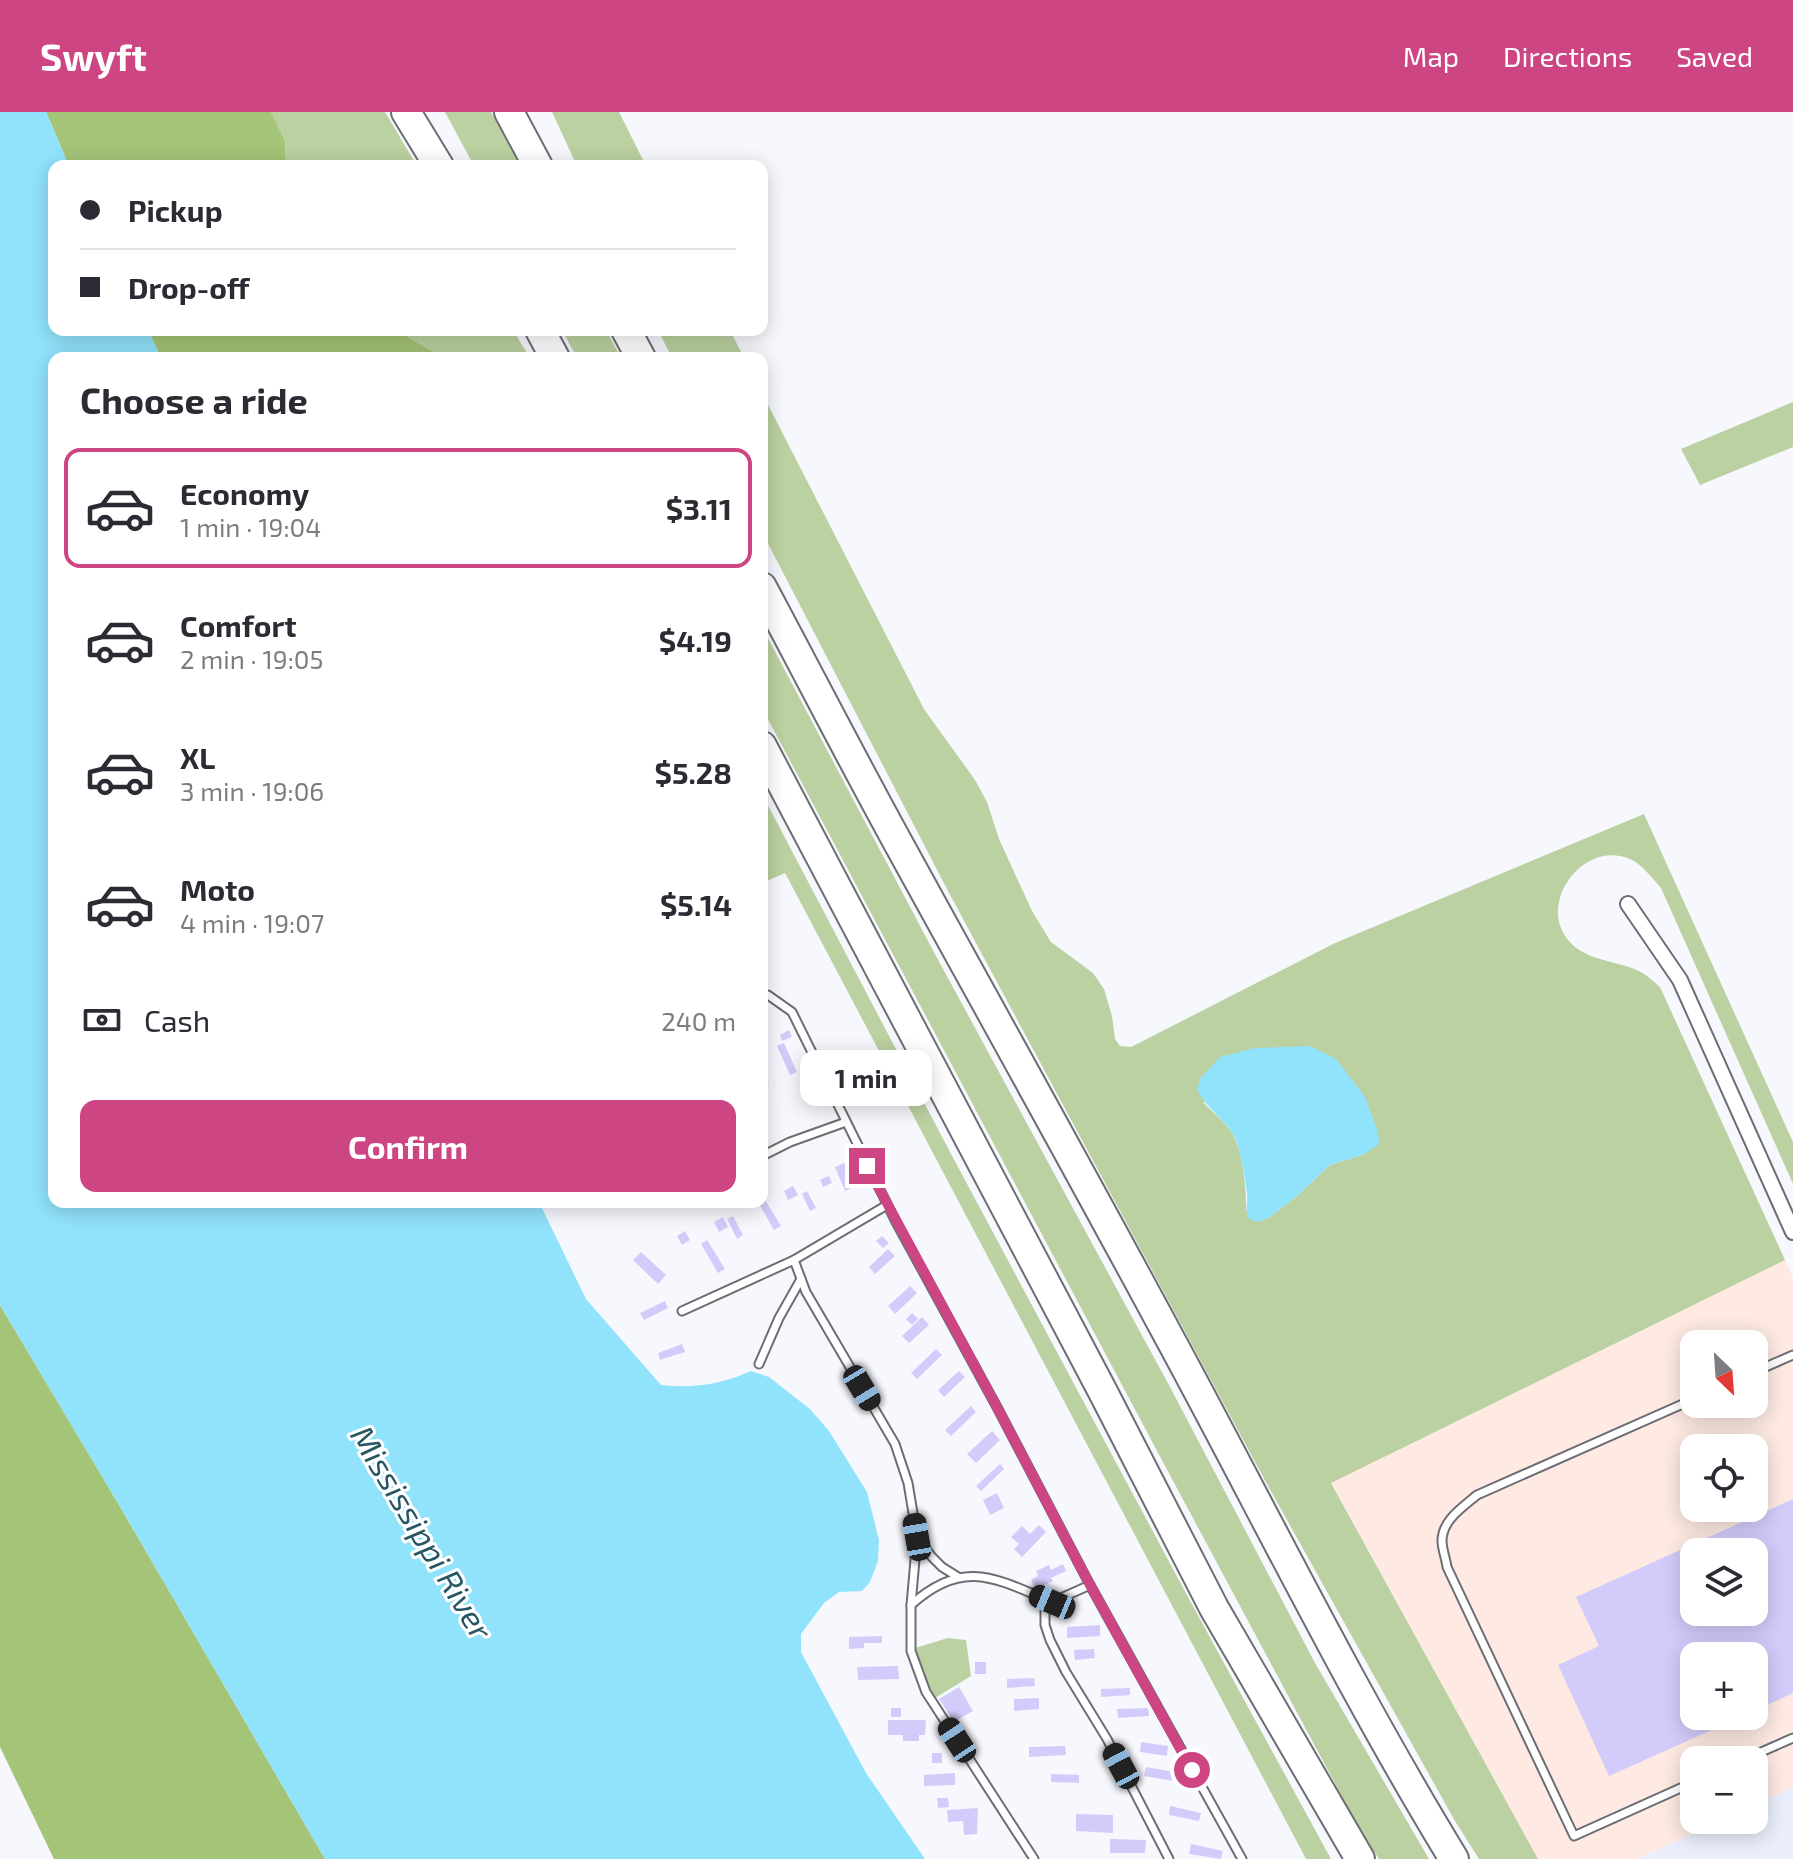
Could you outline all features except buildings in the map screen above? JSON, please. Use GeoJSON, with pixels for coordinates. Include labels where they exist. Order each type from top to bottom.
{"type":"FeatureCollection","features":[{"type":"Feature","properties":{"kind":"highway"},"geometry":{"type":"LineString","coordinates":[[406,112],[435,160]]}},
{"type":"Feature","properties":{"kind":"highway"},"geometry":{"type":"LineString","coordinates":[[427,112],[452,160]]}},
{"type":"Feature","properties":{"kind":"highway"},"geometry":{"type":"LineString","coordinates":[[509,112],[535,160]]}},
{"type":"Feature","properties":{"kind":"highway"},"geometry":{"type":"LineString","coordinates":[[530,112],[551,160]]}},
{"type":"Feature","properties":{"kind":"highway"},"geometry":{"type":"LineString","coordinates":[[768,598],[901,848],[1104,1216],[1304,1594],[1454,1859]]}},
{"type":"Feature","properties":{"kind":"highway"},"geometry":{"type":"LineString","coordinates":[[768,757],[1214,1608],[1360,1859]]}},
{"type":"Feature","properties":{"kind":"street"},"geometry":{"type":"LineString","coordinates":[[1628,904],[1680,980],[1793,1232]]}},
{"type":"Feature","properties":{"kind":"lane"},"geometry":{"type":"LineString","coordinates":[[768,995],[792,1012],[887,1205],[1090,1585],[1242,1859]]}},
{"type":"Feature","properties":{"kind":"lane"},"geometry":{"type":"LineString","coordinates":[[768,1153],[846,1122]]}},
{"type":"Feature","properties":{"kind":"lane"},"geometry":{"type":"LineString","coordinates":[[682,1311],[794,1260],[887,1205]]}},
{"type":"Feature","properties":{"kind":"lane"},"geometry":{"type":"LineString","coordinates":[[794,1260],[806,1292],[895,1444],[908,1483],[917,1537],[911,1605],[911,1651],[926,1692],[1034,1859]]}},
{"type":"Feature","properties":{"kind":"lane"},"geometry":{"type":"LineString","coordinates":[[759,1364],[779,1318],[801,1279]]}},
{"type":"Feature","properties":{"kind":"lane"},"geometry":{"type":"LineString","coordinates":[[1768,1366],[1793,1355]]}},
{"type":"Feature","properties":{"kind":"lane"},"geometry":{"type":"LineString","coordinates":[[1680,1405],[1477,1495],[1455,1513],[1442,1539],[1447,1567],[1574,1836],[1680,1788]]}},
{"type":"Feature","properties":{"kind":"lane"},"geometry":{"type":"LineString","coordinates":[[917,1537],[942,1567],[958,1577]]}},
{"type":"Feature","properties":{"kind":"lane"},"geometry":{"type":"LineString","coordinates":[[911,1605],[935,1586],[958,1577],[988,1577],[1052,1602]]}},
{"type":"Feature","properties":{"kind":"lane"},"geometry":{"type":"LineString","coordinates":[[1090,1585],[1052,1602],[1045,1611],[1045,1625],[1073,1684],[1114,1752],[1169,1859]]}},
{"type":"Feature","properties":{"kind":"lane"},"geometry":{"type":"LineString","coordinates":[[1768,1749],[1793,1738]]}},
{"type":"Feature","properties":{"kind":"shaded area"},"geometry":{"type":"Polygon","coordinates":[[[1785,1260],[1793,1277],[1793,1787],[1768,1799],[1768,1746],[1680,1746],[1680,1834],[1691,1834],[1637,1859],[1538,1859],[1331,1482],[1785,1260]]]}},
{"type":"Feature","properties":{"kind":"shaded area"},"geometry":{"type":"Polygon","coordinates":[[[1793,1787],[1793,1859],[1637,1859],[1691,1834],[1768,1834],[1768,1799],[1793,1787]]]}},
{"type":"Feature","properties":{"kind":"green space"},"geometry":{"type":"Polygon","coordinates":[[[46,112],[271,112],[285,141],[286,160],[66,160],[46,112]]]}},
{"type":"Feature","properties":{"kind":"green space"},"geometry":{"type":"Polygon","coordinates":[[[271,112],[385,112],[413,160],[286,160],[285,141],[271,112]]]}},
{"type":"Feature","properties":{"kind":"green space"},"geometry":{"type":"Polygon","coordinates":[[[445,112],[491,112],[517,160],[471,160],[445,112]]]}},
{"type":"Feature","properties":{"kind":"green space"},"geometry":{"type":"Polygon","coordinates":[[[552,112],[619,112],[643,160],[574,160],[552,112]]]}},
{"type":"Feature","properties":{"kind":"green space"},"geometry":{"type":"Polygon","coordinates":[[[151,336],[406,336],[434,352],[158,352],[151,336]]]}},
{"type":"Feature","properties":{"kind":"green space"},"geometry":{"type":"Polygon","coordinates":[[[406,336],[517,336],[526,352],[434,352],[406,336]]]}},
{"type":"Feature","properties":{"kind":"green space"},"geometry":{"type":"Polygon","coordinates":[[[565,336],[609,336],[618,352],[574,352],[565,336]]]}},
{"type":"Feature","properties":{"kind":"green space"},"geometry":{"type":"Polygon","coordinates":[[[661,336],[733,336],[741,352],[669,352],[661,336]]]}},
{"type":"Feature","properties":{"kind":"green space"},"geometry":{"type":"Polygon","coordinates":[[[1793,402],[1793,447],[1700,485],[1681,449],[1793,402]]]}},
{"type":"Feature","properties":{"kind":"green space"},"geometry":{"type":"Polygon","coordinates":[[[768,405],[924,709],[975,780],[987,802],[999,839],[1032,911],[1051,942],[1093,973],[1104,989],[1115,1039],[1120,1046],[1131,1047],[1335,943],[1644,814],[1793,1142],[1793,1184],[1661,888],[1639,864],[1630,859],[1613,855],[1597,858],[1582,866],[1562,892],[1558,908],[1560,925],[1568,940],[1584,953],[1641,972],[1660,987],[1785,1260],[1331,1483],[1538,1859],[1479,1859],[1455,1821],[1268,1486],[948,891],[768,544],[768,405]],[[1203,1102],[1226,1125],[1236,1141],[1244,1175],[1246,1210],[1267,1219],[1330,1165],[1365,1154],[1203,1102]]]}},
{"type":"Feature","properties":{"kind":"green space"},"geometry":{"type":"Polygon","coordinates":[[[768,638],[1315,1663],[1429,1859],[1379,1859],[1361,1832],[768,719],[768,638]]]}},
{"type":"Feature","properties":{"kind":"green space"},"geometry":{"type":"Polygon","coordinates":[[[768,805],[950,1152],[1331,1859],[1306,1859],[785,873],[768,880],[768,805]]]}},
{"type":"Feature","properties":{"kind":"green space"},"geometry":{"type":"Polygon","coordinates":[[[0,1305],[325,1859],[54,1859],[0,1747],[0,1305]]]}},
{"type":"Feature","properties":{"kind":"green space"},"geometry":{"type":"Polygon","coordinates":[[[948,1638],[966,1640],[971,1676],[935,1698],[915,1648],[948,1638]]]}},
{"type":"Feature","properties":{"kind":"water","name":"Mississippi River"},"geometry":{"type":"Polygon","coordinates":[[[0,112],[46,112],[66,160],[48,160],[48,336],[151,336],[158,352],[48,352],[48,1208],[542,1208],[586,1299],[661,1385],[707,1384],[751,1371],[769,1377],[810,1409],[829,1431],[867,1492],[879,1540],[878,1561],[870,1582],[862,1591],[839,1592],[824,1603],[801,1634],[801,1652],[866,1773],[925,1859],[325,1859],[0,1305],[0,112]]]}},
{"type":"Feature","properties":{"kind":"water"},"geometry":{"type":"Polygon","coordinates":[[[1310,1046],[1336,1059],[1365,1097],[1378,1132],[1379,1144],[1365,1154],[1330,1165],[1297,1196],[1267,1219],[1257,1222],[1247,1215],[1246,1188],[1237,1143],[1197,1090],[1200,1079],[1220,1057],[1255,1048],[1310,1046]]]}},
{"type":"Feature","properties":{"kind":"route"},"geometry":{"type":"LineString","coordinates":[[867,1166],[1192,1770]]}}]}
